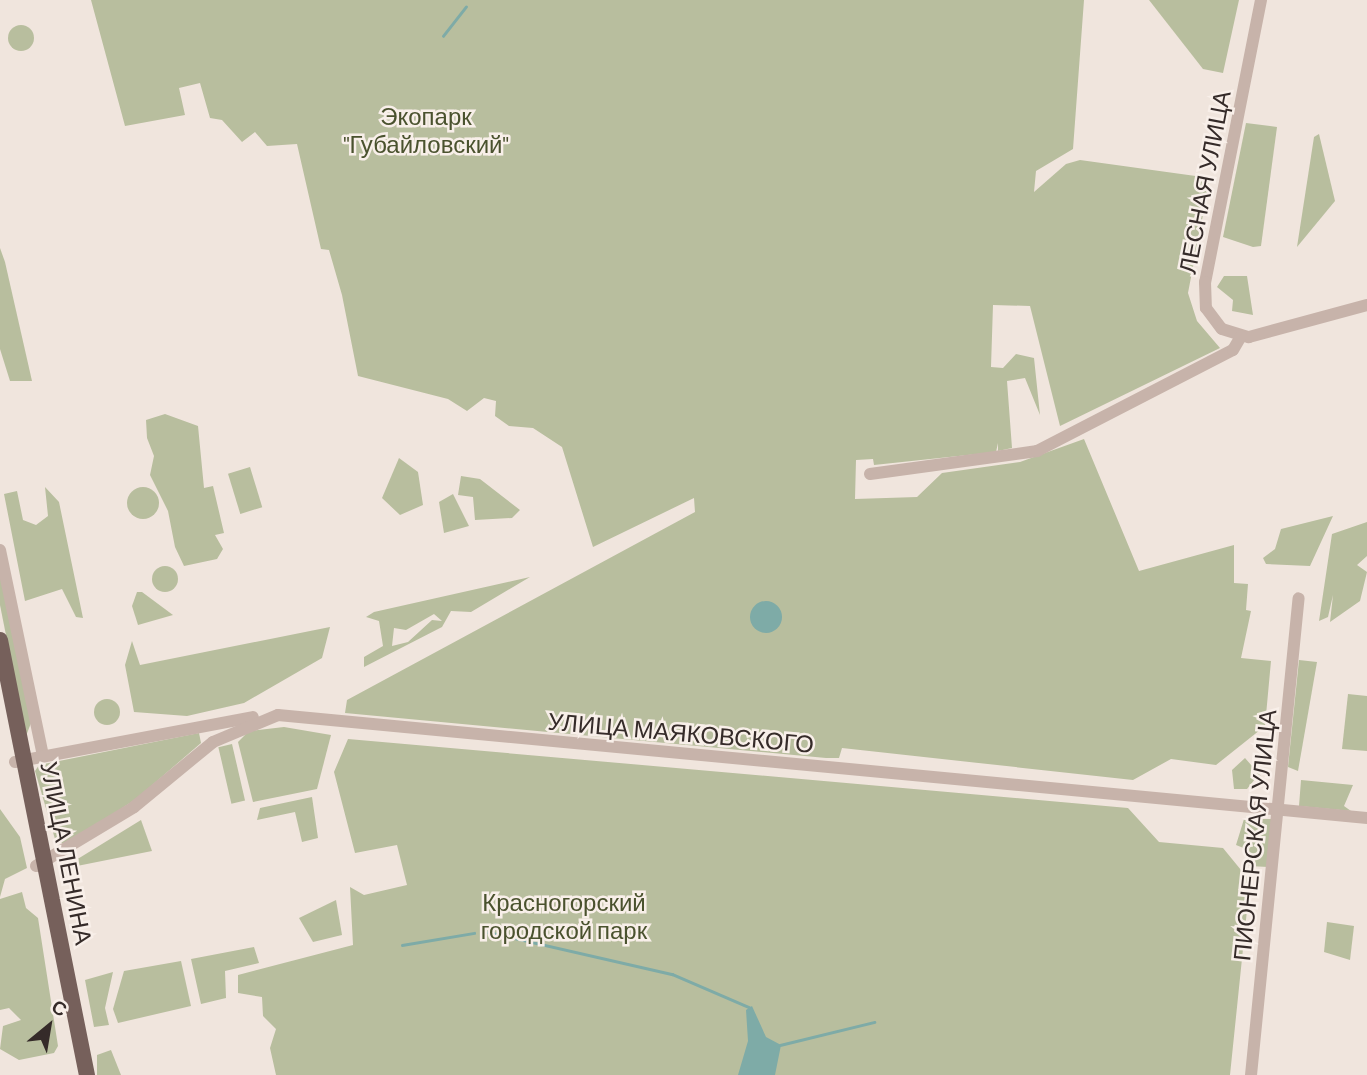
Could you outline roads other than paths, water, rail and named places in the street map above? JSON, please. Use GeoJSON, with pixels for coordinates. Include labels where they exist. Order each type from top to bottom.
{"type":"FeatureCollection","features":[{"type":"Feature","properties":{"kind":"main road","name":"УЛИЦА ЛЕНИНА"},"geometry":{"type":"LineString","coordinates":[[0,640],[41,865],[88,1075]]}},
{"type":"Feature","properties":{"kind":"main road","name":"УЛИЦА ЛЕНИНА"},"geometry":{"type":"LineString","coordinates":[[0,691],[20,761]]}},
{"type":"Feature","properties":{"kind":"main road","name":"УЛИЦА ЛЕНИНА"},"geometry":{"type":"LineString","coordinates":[[41,865],[76,1075]]}},
{"type":"Feature","properties":{"kind":"street","name":"ЛЕСНАЯ УЛИЦА"},"geometry":{"type":"LineString","coordinates":[[1241,336],[1213,321],[1204,293],[1261,0]]}},
{"type":"Feature","properties":{"kind":"street"},"geometry":{"type":"LineString","coordinates":[[870,474],[1037,451],[1233,350],[1241,336],[1260,335],[1367,305]]}},
{"type":"Feature","properties":{"kind":"street"},"geometry":{"type":"LineString","coordinates":[[0,550],[43,756]]}},
{"type":"Feature","properties":{"kind":"street","name":"ПИОНЕРСКАЯ УЛИЦА"},"geometry":{"type":"LineString","coordinates":[[1251,1075],[1299,598]]}},
{"type":"Feature","properties":{"kind":"street"},"geometry":{"type":"LineString","coordinates":[[20,761],[197,726],[278,715]]}},
{"type":"Feature","properties":{"kind":"street","name":"УЛИЦА МАЯКОВСКОГО"},"geometry":{"type":"LineString","coordinates":[[41,865],[139,803],[205,747],[278,715],[1367,818]]}},
{"type":"Feature","properties":{"kind":"street"},"geometry":{"type":"LineString","coordinates":[[197,726],[206,732],[205,747]]}},
{"type":"Feature","properties":{"kind":"water"},"geometry":{"type":"Polygon","coordinates":[[[766,601],[777,606],[782,617],[777,628],[766,633],[755,628],[750,617],[755,606],[766,601]]]}},
{"type":"Feature","properties":{"kind":"water"},"geometry":{"type":"Polygon","coordinates":[[[752,1006],[766,1037],[781,1045],[775,1075],[738,1075],[748,1041],[746,1010],[752,1006]]]}},
{"type":"Feature","properties":{"kind":"waterway"},"geometry":{"type":"LineString","coordinates":[[443,36],[466,7]]}},
{"type":"Feature","properties":{"kind":"waterway"},"geometry":{"type":"LineString","coordinates":[[488,932],[672,974],[749,1007]]}},
{"type":"Feature","properties":{"kind":"waterway"},"geometry":{"type":"LineString","coordinates":[[402,945],[474,933]]}},
{"type":"Feature","properties":{"kind":"waterway"},"geometry":{"type":"LineString","coordinates":[[780,1045],[874,1022]]}},
{"type":"Feature","properties":{"kind":"park label","name":"Экопарк \"Губайловский\""},"geometry":{"type":"Point","coordinates":[426,130]}},
{"type":"Feature","properties":{"kind":"park label","name":"Красногорский городской парк"},"geometry":{"type":"Point","coordinates":[564,916]}}]}
